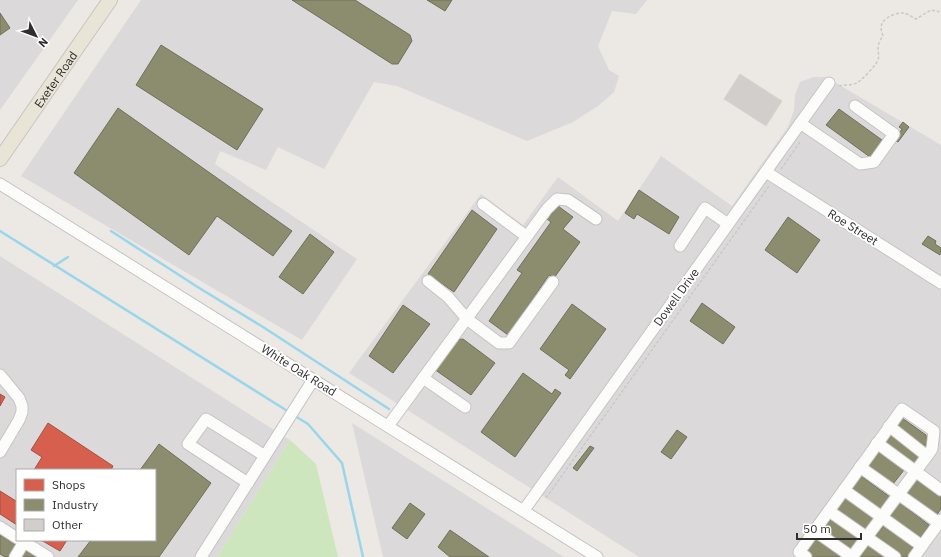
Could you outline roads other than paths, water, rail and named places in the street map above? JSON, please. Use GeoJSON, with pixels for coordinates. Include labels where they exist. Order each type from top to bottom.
{"type":"FeatureCollection","features":[{"type":"Feature","properties":{"kind":"main road","name":"Exeter Road"},"geometry":{"type":"LineString","coordinates":[[0,159],[110,0]]}},
{"type":"Feature","properties":{"kind":"street","name":"Dowell Drive"},"geometry":{"type":"LineString","coordinates":[[524,510],[728,224],[770,175],[800,123],[827,86]]}},
{"type":"Feature","properties":{"kind":"street"},"geometry":{"type":"LineString","coordinates":[[800,123],[860,164],[874,162],[894,134],[856,106]]}},
{"type":"Feature","properties":{"kind":"street","name":"Roe Street"},"geometry":{"type":"LineString","coordinates":[[770,175],[941,283]]}},
{"type":"Feature","properties":{"kind":"street","name":"White Oak Road"},"geometry":{"type":"LineString","coordinates":[[0,184],[597,557]]}},
{"type":"Feature","properties":{"kind":"street"},"geometry":{"type":"LineString","coordinates":[[388,426],[547,208],[557,199],[568,200],[596,219]]}},
{"type":"Feature","properties":{"kind":"street"},"geometry":{"type":"LineString","coordinates":[[483,204],[526,236]]}},
{"type":"Feature","properties":{"kind":"street"},"geometry":{"type":"LineString","coordinates":[[680,246],[705,208],[728,224]]}},
{"type":"Feature","properties":{"kind":"street"},"geometry":{"type":"LineString","coordinates":[[428,281],[448,298],[467,319],[499,342],[509,343],[553,282]]}},
{"type":"Feature","properties":{"kind":"street"},"geometry":{"type":"LineString","coordinates":[[0,375],[19,398],[22,406],[22,412],[19,420],[0,452]]}},
{"type":"Feature","properties":{"kind":"street"},"geometry":{"type":"LineString","coordinates":[[423,378],[465,407]]}},
{"type":"Feature","properties":{"kind":"street"},"geometry":{"type":"LineString","coordinates":[[202,557],[313,380]]}},
{"type":"Feature","properties":{"kind":"street"},"geometry":{"type":"LineString","coordinates":[[806,557],[799,552],[902,409],[934,431],[932,449],[928,456],[852,557],[815,531]]}},
{"type":"Feature","properties":{"kind":"street"},"geometry":{"type":"LineString","coordinates":[[248,483],[188,444],[206,419],[265,456]]}},
{"type":"Feature","properties":{"kind":"street"},"geometry":{"type":"LineString","coordinates":[[889,426],[928,456]]}},
{"type":"Feature","properties":{"kind":"street"},"geometry":{"type":"LineString","coordinates":[[877,444],[941,490]]}},
{"type":"Feature","properties":{"kind":"street"},"geometry":{"type":"LineString","coordinates":[[860,467],[898,495],[940,522],[914,557]]}},
{"type":"Feature","properties":{"kind":"street"},"geometry":{"type":"LineString","coordinates":[[844,490],[922,546]]}},
{"type":"Feature","properties":{"kind":"street"},"geometry":{"type":"LineString","coordinates":[[830,510],[895,557]]}},
{"type":"Feature","properties":{"kind":"street"},"geometry":{"type":"LineString","coordinates":[[0,527],[16,537]]}},
{"type":"Feature","properties":{"kind":"street"},"geometry":{"type":"LineString","coordinates":[[15,557],[21,541]]}},
{"type":"Feature","properties":{"kind":"street"},"geometry":{"type":"LineString","coordinates":[[23,541],[48,557]]}},
{"type":"Feature","properties":{"kind":"waterway"},"geometry":{"type":"LineString","coordinates":[[0,231],[289,412]]}},
{"type":"Feature","properties":{"kind":"waterway"},"geometry":{"type":"LineString","coordinates":[[111,231],[389,409]]}},
{"type":"Feature","properties":{"kind":"waterway"},"geometry":{"type":"LineString","coordinates":[[54,266],[68,257]]}},
{"type":"Feature","properties":{"kind":"waterway"},"geometry":{"type":"LineString","coordinates":[[295,416],[308,424],[342,463],[363,557]]}}]}
